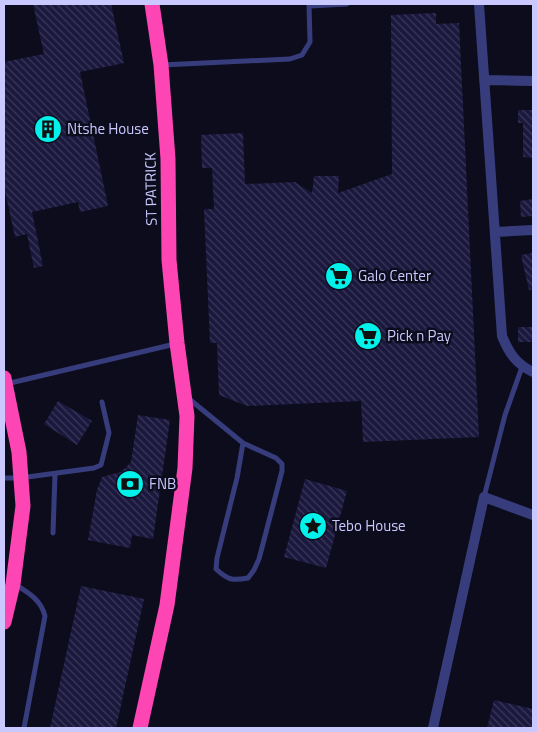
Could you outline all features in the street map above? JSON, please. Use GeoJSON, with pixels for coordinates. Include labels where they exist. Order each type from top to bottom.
{"type":"FeatureCollection","features":[{"type":"Feature","properties":{"kind":"highway","name":"ST PATRICK"},"geometry":{"type":"LineString","coordinates":[[140,728],[167,605],[185,468],[187,416],[177,344],[169,260],[168,160],[161,65],[152,4]]}},
{"type":"Feature","properties":{"kind":"highway"},"geometry":{"type":"LineString","coordinates":[[4,622],[13,584],[23,506],[19,452],[5,381]]}},
{"type":"Feature","properties":{"kind":"street"},"geometry":{"type":"LineString","coordinates":[[479,4],[502,336],[507,350],[522,367],[533,372]]}},
{"type":"Feature","properties":{"kind":"street"},"geometry":{"type":"LineString","coordinates":[[484,80],[533,81]]}},
{"type":"Feature","properties":{"kind":"street"},"geometry":{"type":"LineString","coordinates":[[496,232],[533,230]]}},
{"type":"Feature","properties":{"kind":"street"},"geometry":{"type":"LineString","coordinates":[[433,728],[484,497],[533,515]]}},
{"type":"Feature","properties":{"kind":"lane"},"geometry":{"type":"LineString","coordinates":[[161,65],[290,59],[302,55],[310,42],[309,5],[347,4]]}},
{"type":"Feature","properties":{"kind":"lane"},"geometry":{"type":"LineString","coordinates":[[5,381],[177,344]]}},
{"type":"Feature","properties":{"kind":"lane"},"geometry":{"type":"LineString","coordinates":[[484,497],[505,415],[522,367]]}},
{"type":"Feature","properties":{"kind":"lane"},"geometry":{"type":"LineString","coordinates":[[184,395],[243,443],[276,458],[282,464],[282,471],[257,565],[248,578],[236,580],[225,578],[216,569],[243,443]]}},
{"type":"Feature","properties":{"kind":"lane"},"geometry":{"type":"LineString","coordinates":[[4,478],[55,474],[94,468],[101,465],[109,433],[102,402]]}},
{"type":"Feature","properties":{"kind":"lane"},"geometry":{"type":"LineString","coordinates":[[53,533],[55,474]]}},
{"type":"Feature","properties":{"kind":"lane"},"geometry":{"type":"LineString","coordinates":[[13,584],[36,599],[43,608],[45,616],[24,728]]}},
{"type":"Feature","properties":{"kind":"building","name":"Ntshe House"},"geometry":{"type":"Polygon","coordinates":[[[33,4],[111,4],[124,63],[80,72],[108,206],[80,212],[78,202],[32,212],[43,266],[34,268],[27,234],[15,237],[4,186],[4,62],[44,54],[33,4]]]}},
{"type":"Feature","properties":{"kind":"building","name":"Galo Center"},"geometry":{"type":"Polygon","coordinates":[[[436,13],[436,24],[459,23],[479,437],[363,442],[361,401],[247,406],[219,395],[217,343],[210,343],[204,209],[214,209],[212,168],[202,168],[201,135],[243,133],[245,184],[295,182],[312,193],[314,176],[339,176],[338,193],[392,174],[391,15],[436,13]]]}},
{"type":"Feature","properties":{"kind":"building"},"geometry":{"type":"Polygon","coordinates":[[[518,110],[533,110],[533,158],[523,157],[523,123],[518,123],[518,110]]]}},
{"type":"Feature","properties":{"kind":"building"},"geometry":{"type":"Polygon","coordinates":[[[533,199],[533,216],[521,217],[520,201],[533,199]]]}},
{"type":"Feature","properties":{"kind":"building"},"geometry":{"type":"Polygon","coordinates":[[[533,253],[533,290],[529,290],[521,255],[533,253]]]}},
{"type":"Feature","properties":{"kind":"building"},"geometry":{"type":"Polygon","coordinates":[[[518,327],[533,327],[533,342],[518,342],[518,327]]]}},
{"type":"Feature","properties":{"kind":"building"},"geometry":{"type":"Polygon","coordinates":[[[58,401],[92,421],[77,445],[44,424],[58,401]]]}},
{"type":"Feature","properties":{"kind":"building","name":"FNB"},"geometry":{"type":"Polygon","coordinates":[[[138,415],[170,420],[153,539],[132,535],[130,548],[88,540],[97,490],[102,477],[121,472],[131,462],[138,415]]]}},
{"type":"Feature","properties":{"kind":"building"},"geometry":{"type":"Polygon","coordinates":[[[305,479],[347,491],[326,568],[284,557],[305,479]]]}},
{"type":"Feature","properties":{"kind":"building"},"geometry":{"type":"Polygon","coordinates":[[[81,586],[144,599],[116,728],[50,728],[81,586]]]}},
{"type":"Feature","properties":{"kind":"building"},"geometry":{"type":"Polygon","coordinates":[[[494,700],[533,709],[533,728],[487,728],[494,700]]]}},
{"type":"Feature","properties":{"kind":"place","name":"Ntshe House"},"geometry":{"type":"Point","coordinates":[48,129]}},
{"type":"Feature","properties":{"kind":"place","name":"Galo Center"},"geometry":{"type":"Point","coordinates":[339,276]}},
{"type":"Feature","properties":{"kind":"place","name":"Pick n Pay"},"geometry":{"type":"Point","coordinates":[368,336]}},
{"type":"Feature","properties":{"kind":"place","name":"FNB"},"geometry":{"type":"Point","coordinates":[130,484]}},
{"type":"Feature","properties":{"kind":"place","name":"Tebo House"},"geometry":{"type":"Point","coordinates":[313,526]}}]}
